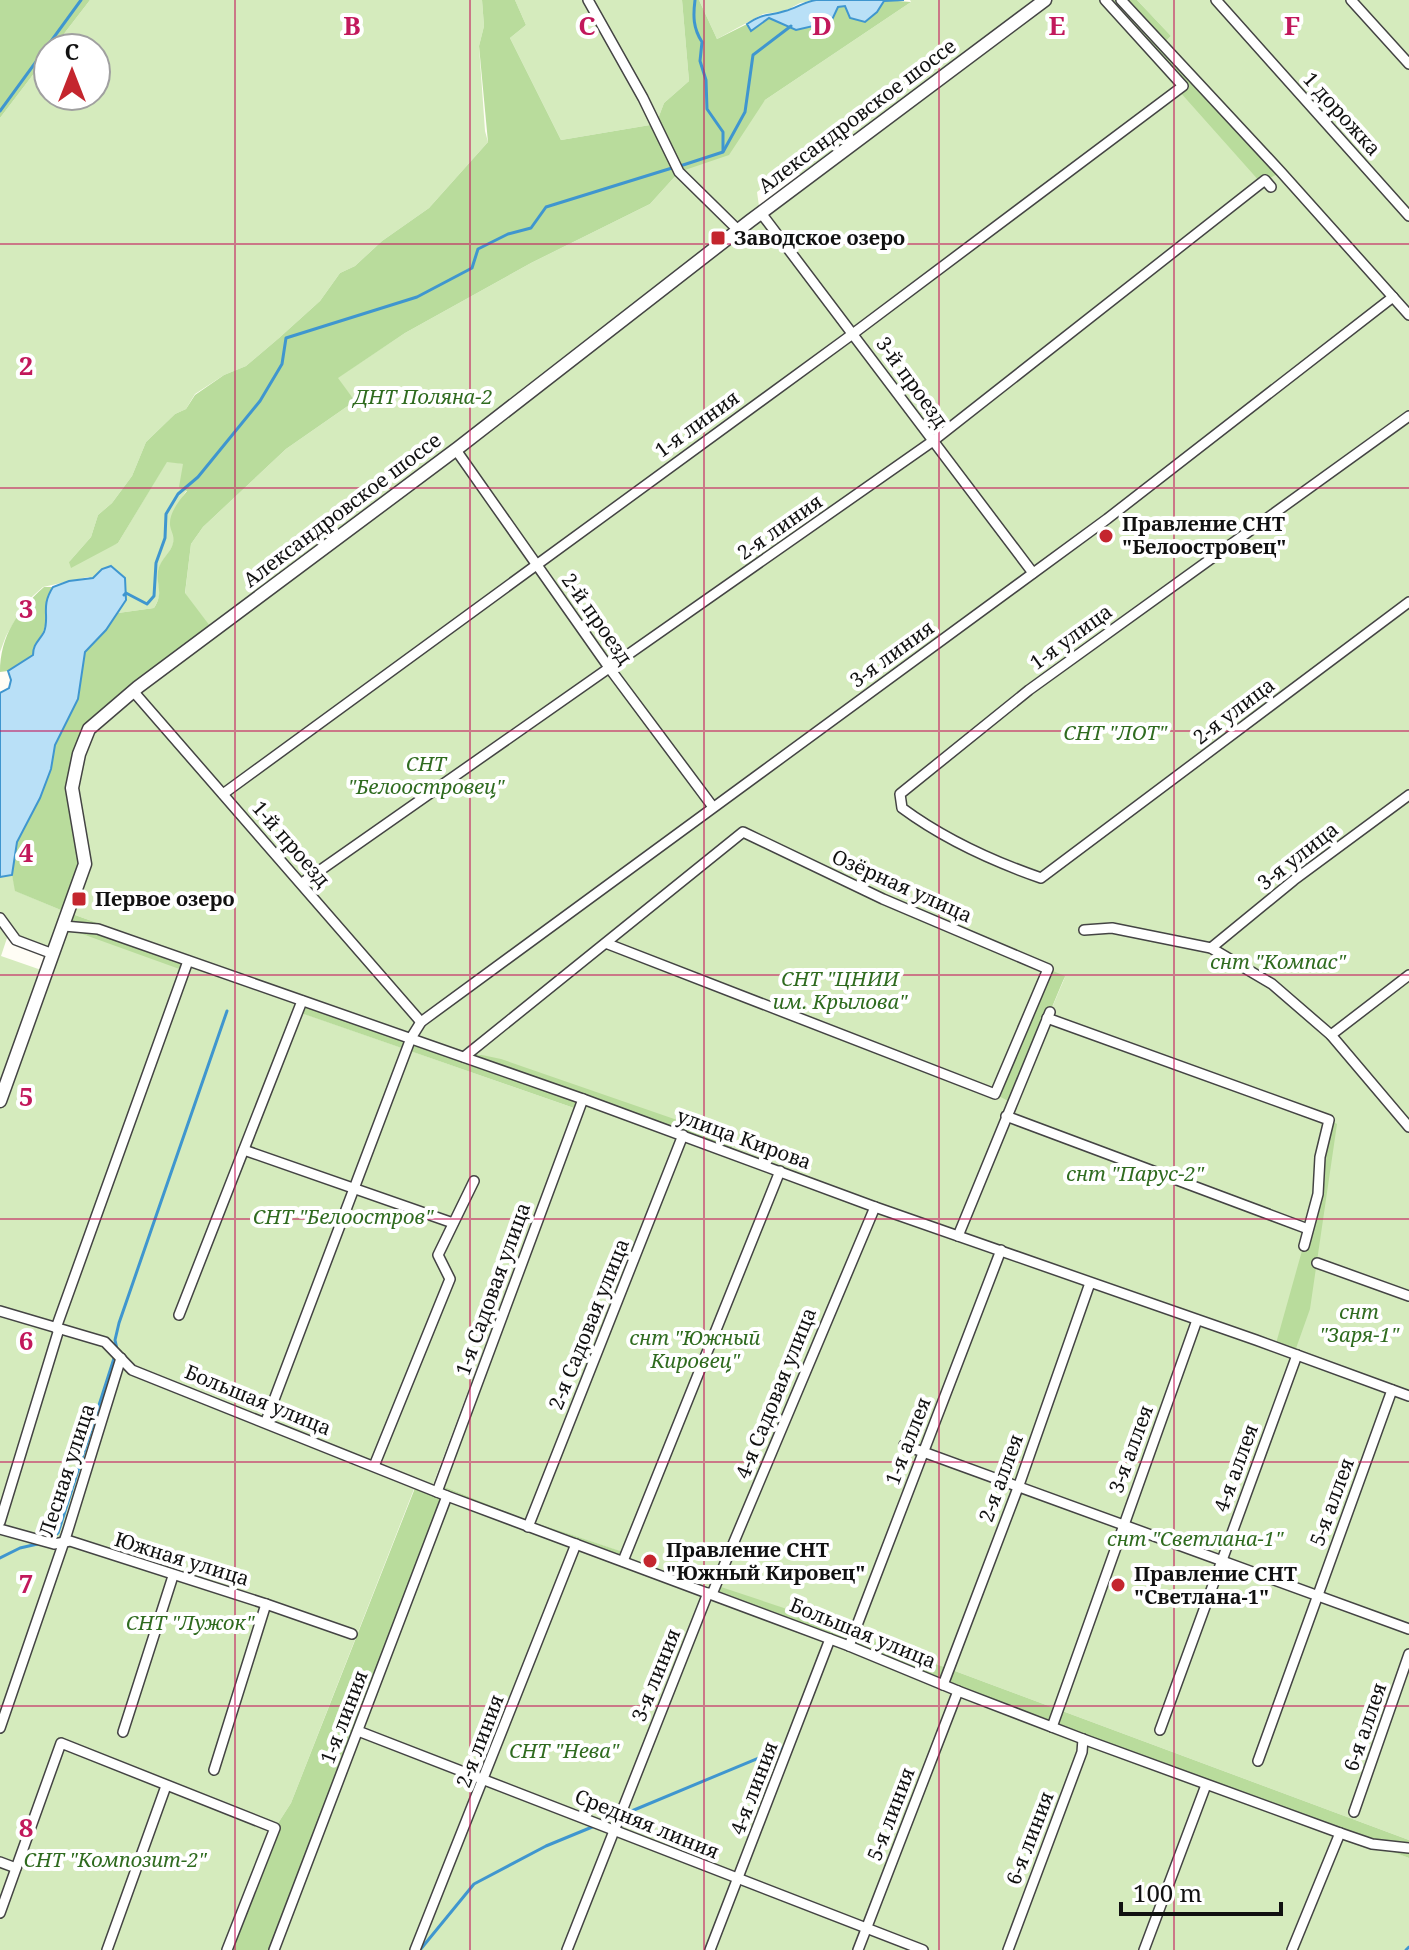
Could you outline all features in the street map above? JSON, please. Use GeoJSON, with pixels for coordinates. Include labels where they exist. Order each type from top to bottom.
{"type":"FeatureCollection","features":[{"type":"Feature","properties":{"kind":"street"},"geometry":{"type":"LineString","coordinates":[[588,0],[643,98],[679,172],[738,230]]}},
{"type":"Feature","properties":{"kind":"street","name":"Александровское шоссе"},"geometry":{"type":"LineString","coordinates":[[0,1101],[85,864],[72,788],[79,754],[89,729],[133,691],[456,450],[738,230],[1045,0]]}},
{"type":"Feature","properties":{"kind":"street","name":"1-я линия"},"geometry":{"type":"LineString","coordinates":[[223,794],[854,333],[1183,86],[1105,0]]}},
{"type":"Feature","properties":{"kind":"street"},"geometry":{"type":"LineString","coordinates":[[1121,0],[1409,315]]}},
{"type":"Feature","properties":{"kind":"street","name":"1 дорожка"},"geometry":{"type":"LineString","coordinates":[[1216,0],[1409,216]]}},
{"type":"Feature","properties":{"kind":"street"},"geometry":{"type":"LineString","coordinates":[[1351,0],[1409,64]]}},
{"type":"Feature","properties":{"kind":"street","name":"2-я линия"},"geometry":{"type":"LineString","coordinates":[[302,883],[933,441],[1268,184]]}},
{"type":"Feature","properties":{"kind":"street","name":"3-й проезд"},"geometry":{"type":"LineString","coordinates":[[761,213],[1033,573]]}},
{"type":"Feature","properties":{"kind":"street","name":"3-я линия"},"geometry":{"type":"LineString","coordinates":[[266,1421],[411,1038],[421,1022],[1033,573],[1393,297]]}},
{"type":"Feature","properties":{"kind":"street","name":"1-я улица"},"geometry":{"type":"LineString","coordinates":[[1041,878],[931,830],[902,808],[900,794],[1029,690],[1409,416]]}},
{"type":"Feature","properties":{"kind":"street","name":"2-й проезд"},"geometry":{"type":"LineString","coordinates":[[456,450],[610,669],[713,807]]}},
{"type":"Feature","properties":{"kind":"street","name":"2-я улица"},"geometry":{"type":"LineString","coordinates":[[1041,878],[1409,602]]}},
{"type":"Feature","properties":{"kind":"street","name":"1-й проезд"},"geometry":{"type":"LineString","coordinates":[[133,691],[421,1022]]}},
{"type":"Feature","properties":{"kind":"street","name":"3-я улица"},"geometry":{"type":"LineString","coordinates":[[1211,948],[1294,880],[1409,795]]}},
{"type":"Feature","properties":{"kind":"street","name":"Озёрная улица"},"geometry":{"type":"LineString","coordinates":[[743,832],[883,899],[1048,969],[995,1094],[608,944],[743,832]]}},
{"type":"Feature","properties":{"kind":"street"},"geometry":{"type":"LineString","coordinates":[[0,918],[16,940],[53,954]]}},
{"type":"Feature","properties":{"kind":"street","name":"улица Кирова"},"geometry":{"type":"LineString","coordinates":[[64,926],[98,929],[411,1038],[875,1207],[1409,1396]]}},
{"type":"Feature","properties":{"kind":"street"},"geometry":{"type":"LineString","coordinates":[[1084,930],[1112,928],[1211,948],[1272,984],[1331,1035],[1409,1127]]}},
{"type":"Feature","properties":{"kind":"street"},"geometry":{"type":"LineString","coordinates":[[464,1057],[608,944]]}},
{"type":"Feature","properties":{"kind":"street"},"geometry":{"type":"LineString","coordinates":[[0,1522],[58,1328],[188,961]]}},
{"type":"Feature","properties":{"kind":"street"},"geometry":{"type":"LineString","coordinates":[[1331,1035],[1409,975]]}},
{"type":"Feature","properties":{"kind":"street"},"geometry":{"type":"LineString","coordinates":[[179,1315],[302,1001]]}},
{"type":"Feature","properties":{"kind":"street"},"geometry":{"type":"LineString","coordinates":[[958,1236],[1049,1015],[1329,1120],[1320,1157],[1318,1194],[1304,1246]]}},
{"type":"Feature","properties":{"kind":"street","name":"1-я Садовая улица"},"geometry":{"type":"LineString","coordinates":[[442,1494],[583,1099]]}},
{"type":"Feature","properties":{"kind":"street"},"geometry":{"type":"LineString","coordinates":[[1006,1116],[1308,1229]]}},
{"type":"Feature","properties":{"kind":"street","name":"2-я Садовая улица"},"geometry":{"type":"LineString","coordinates":[[528,1527],[683,1135]]}},
{"type":"Feature","properties":{"kind":"street"},"geometry":{"type":"LineString","coordinates":[[244,1150],[453,1223]]}},
{"type":"Feature","properties":{"kind":"street"},"geometry":{"type":"LineString","coordinates":[[623,1561],[780,1171]]}},
{"type":"Feature","properties":{"kind":"street"},"geometry":{"type":"LineString","coordinates":[[374,1466],[450,1279],[438,1255],[474,1181]]}},
{"type":"Feature","properties":{"kind":"street","name":"4-я Садовая улица"},"geometry":{"type":"LineString","coordinates":[[710,1594],[875,1207]]}},
{"type":"Feature","properties":{"kind":"street","name":"1-я аллея"},"geometry":{"type":"LineString","coordinates":[[849,1646],[1001,1250]]}},
{"type":"Feature","properties":{"kind":"street"},"geometry":{"type":"LineString","coordinates":[[1317,1263],[1409,1296]]}},
{"type":"Feature","properties":{"kind":"street","name":"2-я аллея"},"geometry":{"type":"LineString","coordinates":[[943,1685],[1019,1485],[1090,1283]]}},
{"type":"Feature","properties":{"kind":"street"},"geometry":{"type":"LineString","coordinates":[[0,1311],[105,1342],[120,1360]]}},
{"type":"Feature","properties":{"kind":"street","name":"3-я аллея"},"geometry":{"type":"LineString","coordinates":[[1052,1727],[1197,1320]]}},
{"type":"Feature","properties":{"kind":"street","name":"4-я аллея"},"geometry":{"type":"LineString","coordinates":[[1160,1730],[1297,1355]]}},
{"type":"Feature","properties":{"kind":"street","name":"Большая улица"},"geometry":{"type":"LineString","coordinates":[[120,1360],[132,1370],[266,1421],[442,1494],[849,1646],[1083,1739],[1372,1844],[1409,1848]]}},
{"type":"Feature","properties":{"kind":"street","name":"Лесная улица"},"geometry":{"type":"LineString","coordinates":[[0,1728],[64,1542],[120,1360]]}},
{"type":"Feature","properties":{"kind":"street","name":"5-я аллея"},"geometry":{"type":"LineString","coordinates":[[1258,1761],[1392,1390]]}},
{"type":"Feature","properties":{"kind":"street"},"geometry":{"type":"LineString","coordinates":[[904,1445],[1409,1629]]}},
{"type":"Feature","properties":{"kind":"street","name":"1-я линия"},"geometry":{"type":"LineString","coordinates":[[274,1950],[358,1731],[442,1494]]}},
{"type":"Feature","properties":{"kind":"street","name":"Южная улица"},"geometry":{"type":"LineString","coordinates":[[0,1529],[54,1544],[70,1541],[352,1634]]}},
{"type":"Feature","properties":{"kind":"street","name":"2-я линия"},"geometry":{"type":"LineString","coordinates":[[415,1950],[576,1544]]}},
{"type":"Feature","properties":{"kind":"street"},"geometry":{"type":"LineString","coordinates":[[123,1732],[173,1576]]}},
{"type":"Feature","properties":{"kind":"street","name":"3-я линия"},"geometry":{"type":"LineString","coordinates":[[567,1950],[613,1829],[710,1594]]}},
{"type":"Feature","properties":{"kind":"street"},"geometry":{"type":"LineString","coordinates":[[214,1770],[266,1604]]}},
{"type":"Feature","properties":{"kind":"street","name":"4-я линия"},"geometry":{"type":"LineString","coordinates":[[710,1950],[830,1639]]}},
{"type":"Feature","properties":{"kind":"street","name":"6-я аллея"},"geometry":{"type":"LineString","coordinates":[[1354,1812],[1409,1654]]}},
{"type":"Feature","properties":{"kind":"street","name":"5-я линия"},"geometry":{"type":"LineString","coordinates":[[858,1950],[958,1691]]}},
{"type":"Feature","properties":{"kind":"street","name":"Средняя линия"},"geometry":{"type":"LineString","coordinates":[[358,1731],[923,1950]]}},
{"type":"Feature","properties":{"kind":"street","name":"6-я линия"},"geometry":{"type":"LineString","coordinates":[[1008,1950],[1082,1752],[1083,1739]]}},
{"type":"Feature","properties":{"kind":"street"},"geometry":{"type":"LineString","coordinates":[[0,1913],[61,1743],[275,1828],[227,1950]]}},
{"type":"Feature","properties":{"kind":"street"},"geometry":{"type":"LineString","coordinates":[[1144,1950],[1206,1785]]}},
{"type":"Feature","properties":{"kind":"street"},"geometry":{"type":"LineString","coordinates":[[107,1950],[166,1786]]}},
{"type":"Feature","properties":{"kind":"street"},"geometry":{"type":"LineString","coordinates":[[1292,1950],[1340,1833]]}},
{"type":"Feature","properties":{"kind":"street"},"geometry":{"type":"LineString","coordinates":[[0,1862],[16,1868]]}},
{"type":"Feature","properties":{"kind":"green space"},"geometry":{"type":"Polygon","coordinates":[[[0,0],[90,0],[65,32],[32,32],[32,76],[0,118],[0,0]]]}},
{"type":"Feature","properties":{"kind":"green space"},"geometry":{"type":"Polygon","coordinates":[[[90,0],[482,0],[484,26],[479,46],[488,142],[429,208],[382,241],[355,266],[340,273],[320,301],[279,338],[246,366],[224,375],[195,394],[186,409],[175,414],[146,442],[132,476],[112,503],[98,515],[91,537],[69,562],[118,543],[167,461],[184,464],[187,490],[178,510],[173,544],[159,568],[159,594],[154,608],[118,613],[125,600],[125,583],[124,578],[111,567],[93,579],[88,577],[43,587],[25,603],[0,652],[0,118],[32,76],[32,112],[112,112],[112,32],[65,32],[90,0]]]}},
{"type":"Feature","properties":{"kind":"green space"},"geometry":{"type":"Polygon","coordinates":[[[482,0],[515,0],[526,25],[510,38],[561,140],[656,124],[664,103],[689,81],[682,0],[699,0],[717,39],[747,24],[751,31],[769,17],[796,30],[831,22],[838,7],[845,6],[851,18],[877,12],[884,0],[911,2],[765,100],[729,155],[679,172],[650,204],[531,263],[405,333],[338,378],[355,401],[286,449],[203,527],[191,544],[185,593],[213,630],[89,729],[73,790],[85,864],[69,913],[463,1051],[501,1059],[735,1140],[730,1152],[585,1100],[440,1485],[525,1519],[626,1553],[621,1560],[448,1497],[274,1950],[227,1950],[275,1828],[291,1803],[417,1483],[432,1489],[574,1108],[298,1012],[303,1000],[189,960],[185,971],[63,927],[68,913],[15,891],[12,875],[17,842],[40,798],[51,769],[55,745],[78,699],[85,652],[118,613],[154,608],[157,602],[158,571],[173,541],[171,515],[187,491],[179,487],[183,464],[167,462],[118,543],[71,568],[69,562],[91,537],[98,515],[112,503],[132,476],[146,442],[175,414],[186,409],[195,395],[224,375],[246,366],[279,338],[320,301],[340,273],[355,266],[382,241],[429,208],[488,142],[479,46],[484,26],[482,0]]]}},
{"type":"Feature","properties":{"kind":"green space"},"geometry":{"type":"Polygon","coordinates":[[[515,0],[682,0],[689,81],[664,103],[656,124],[561,140],[510,38],[526,25],[515,0]]]}},
{"type":"Feature","properties":{"kind":"green space"},"geometry":{"type":"Polygon","coordinates":[[[699,0],[816,0],[800,3],[785,11],[763,14],[717,39],[699,0]]]}},
{"type":"Feature","properties":{"kind":"green space"},"geometry":{"type":"Polygon","coordinates":[[[1098,0],[1179,89],[1271,176],[1280,172],[1162,45],[1171,36],[1137,0],[1409,0],[1409,1840],[802,1614],[1409,1858],[1409,1947],[1406,1950],[274,1950],[448,1497],[625,1553],[525,1519],[440,1485],[585,1099],[472,1051],[463,1051],[69,913],[303,1000],[299,1012],[574,1108],[431,1490],[416,1484],[291,1803],[275,1828],[227,1950],[0,1950],[0,1100],[6,1084],[0,1081],[0,877],[12,875],[16,891],[68,913],[73,790],[89,729],[213,631],[185,594],[191,544],[203,527],[286,449],[355,401],[337,378],[405,333],[531,263],[650,204],[679,172],[765,100],[911,2],[1098,0]],[[788,170],[757,192],[760,213],[809,177],[788,170]],[[9,932],[1,956],[47,972],[53,953],[16,940],[9,932]],[[1065,977],[996,1094],[1012,1102],[1065,977]]]}},
{"type":"Feature","properties":{"kind":"green space"},"geometry":{"type":"Polygon","coordinates":[[[1098,0],[1137,0],[1171,36],[1163,44],[1281,172],[1261,183],[1098,0]]]}},
{"type":"Feature","properties":{"kind":"green space"},"geometry":{"type":"Polygon","coordinates":[[[44,587],[53,587],[48,599],[45,626],[33,655],[8,671],[0,672],[3,647],[12,625],[44,587]]]}},
{"type":"Feature","properties":{"kind":"green space"},"geometry":{"type":"Polygon","coordinates":[[[1048,969],[1065,976],[1012,1103],[995,1094],[1048,969]]]}},
{"type":"Feature","properties":{"kind":"green space"},"geometry":{"type":"Polygon","coordinates":[[[1329,1120],[1337,1124],[1310,1309],[1294,1354],[1275,1347],[1305,1240],[1329,1120]]]}},
{"type":"Feature","properties":{"kind":"green space"},"geometry":{"type":"Polygon","coordinates":[[[718,1586],[802,1614],[1409,1840],[1409,1858],[714,1595],[718,1586]]]}},
{"type":"Feature","properties":{"kind":"water"},"geometry":{"type":"Polygon","coordinates":[[[816,0],[904,0],[884,1],[865,22],[850,18],[845,6],[838,7],[831,22],[796,30],[769,18],[751,31],[747,24],[762,16],[816,0]]]}},
{"type":"Feature","properties":{"kind":"water"},"geometry":{"type":"Polygon","coordinates":[[[111,566],[125,578],[126,600],[106,630],[85,652],[78,699],[55,745],[51,769],[40,798],[17,842],[12,875],[0,877],[0,693],[9,688],[11,680],[8,671],[33,655],[35,645],[44,632],[47,600],[53,587],[93,578],[102,569],[111,566]]]}},
{"type":"Feature","properties":{"kind":"waterway"},"geometry":{"type":"LineString","coordinates":[[0,111],[81,0]]}},
{"type":"Feature","properties":{"kind":"waterway"},"geometry":{"type":"LineString","coordinates":[[695,0],[694,22],[702,42],[700,61],[706,80],[707,109],[723,132],[723,151]]}},
{"type":"Feature","properties":{"kind":"waterway"},"geometry":{"type":"LineString","coordinates":[[680,166],[723,152],[745,112],[753,55],[791,26]]}},
{"type":"Feature","properties":{"kind":"waterway"},"geometry":{"type":"LineString","coordinates":[[124,595],[126,593],[147,604],[154,596],[156,563],[165,538],[166,514],[178,494],[198,477],[260,401],[282,364],[286,338],[417,297],[472,268],[478,249],[508,234],[531,228],[546,207],[672,168]]}},
{"type":"Feature","properties":{"kind":"waterway"},"geometry":{"type":"LineString","coordinates":[[49,1541],[58,1533],[117,1349],[115,1340],[119,1323],[227,1011]]}},
{"type":"Feature","properties":{"kind":"waterway"},"geometry":{"type":"LineString","coordinates":[[0,1558],[20,1548],[42,1543]]}},
{"type":"Feature","properties":{"kind":"waterway"},"geometry":{"type":"LineString","coordinates":[[622,1815],[785,1747]]}},
{"type":"Feature","properties":{"kind":"waterway"},"geometry":{"type":"LineString","coordinates":[[420,1950],[474,1884],[546,1846],[597,1825]]}},
{"type":"Feature","properties":{"kind":"waterway"},"geometry":{"type":"LineString","coordinates":[[1406,1950],[1409,1947]]}},
{"type":"Feature","properties":{"kind":"place","name":"Заводское озеро"},"geometry":{"type":"Point","coordinates":[718,238]}},
{"type":"Feature","properties":{"kind":"place","name":"Правление СНТ \"Белоостровец\""},"geometry":{"type":"Point","coordinates":[1106,536]}},
{"type":"Feature","properties":{"kind":"place","name":"Первое озеро"},"geometry":{"type":"Point","coordinates":[79,899]}},
{"type":"Feature","properties":{"kind":"place","name":"Правление СНТ \"Южный Кировец\""},"geometry":{"type":"Point","coordinates":[650,1561]}},
{"type":"Feature","properties":{"kind":"place","name":"Правление СНТ \"Светлана-1\""},"geometry":{"type":"Point","coordinates":[1118,1585]}},
{"type":"Feature","properties":{"kind":"park label","name":"ДНТ Поляна-2"},"geometry":{"type":"Point","coordinates":[423,397]}},
{"type":"Feature","properties":{"kind":"park label","name":"СНТ \"ЛОТ\""},"geometry":{"type":"Point","coordinates":[1115,733]}},
{"type":"Feature","properties":{"kind":"park label","name":"СНТ \"Белоостровец\""},"geometry":{"type":"Point","coordinates":[426,776]}},
{"type":"Feature","properties":{"kind":"park label","name":"снт \"Компас\""},"geometry":{"type":"Point","coordinates":[1278,962]}},
{"type":"Feature","properties":{"kind":"park label","name":"СНТ \"ЦНИИ им. Крылова\""},"geometry":{"type":"Point","coordinates":[840,990]}},
{"type":"Feature","properties":{"kind":"park label","name":"снт \"Парус-2\""},"geometry":{"type":"Point","coordinates":[1135,1174]}},
{"type":"Feature","properties":{"kind":"park label","name":"СНТ \"Белоостров\""},"geometry":{"type":"Point","coordinates":[343,1217]}},
{"type":"Feature","properties":{"kind":"park label","name":"снт \"Заря-1\""},"geometry":{"type":"Point","coordinates":[1359,1324]}},
{"type":"Feature","properties":{"kind":"park label","name":"снт \"Южный Кировец\""},"geometry":{"type":"Point","coordinates":[695,1350]}},
{"type":"Feature","properties":{"kind":"park label","name":"снт \"Светлана-1\""},"geometry":{"type":"Point","coordinates":[1195,1539]}},
{"type":"Feature","properties":{"kind":"park label","name":"СНТ \"Лужок\""},"geometry":{"type":"Point","coordinates":[190,1623]}},
{"type":"Feature","properties":{"kind":"park label","name":"СНТ \"Нева\""},"geometry":{"type":"Point","coordinates":[564,1751]}},
{"type":"Feature","properties":{"kind":"park label","name":"СНТ \"Композит-2\""},"geometry":{"type":"Point","coordinates":[115,1860]}}]}
